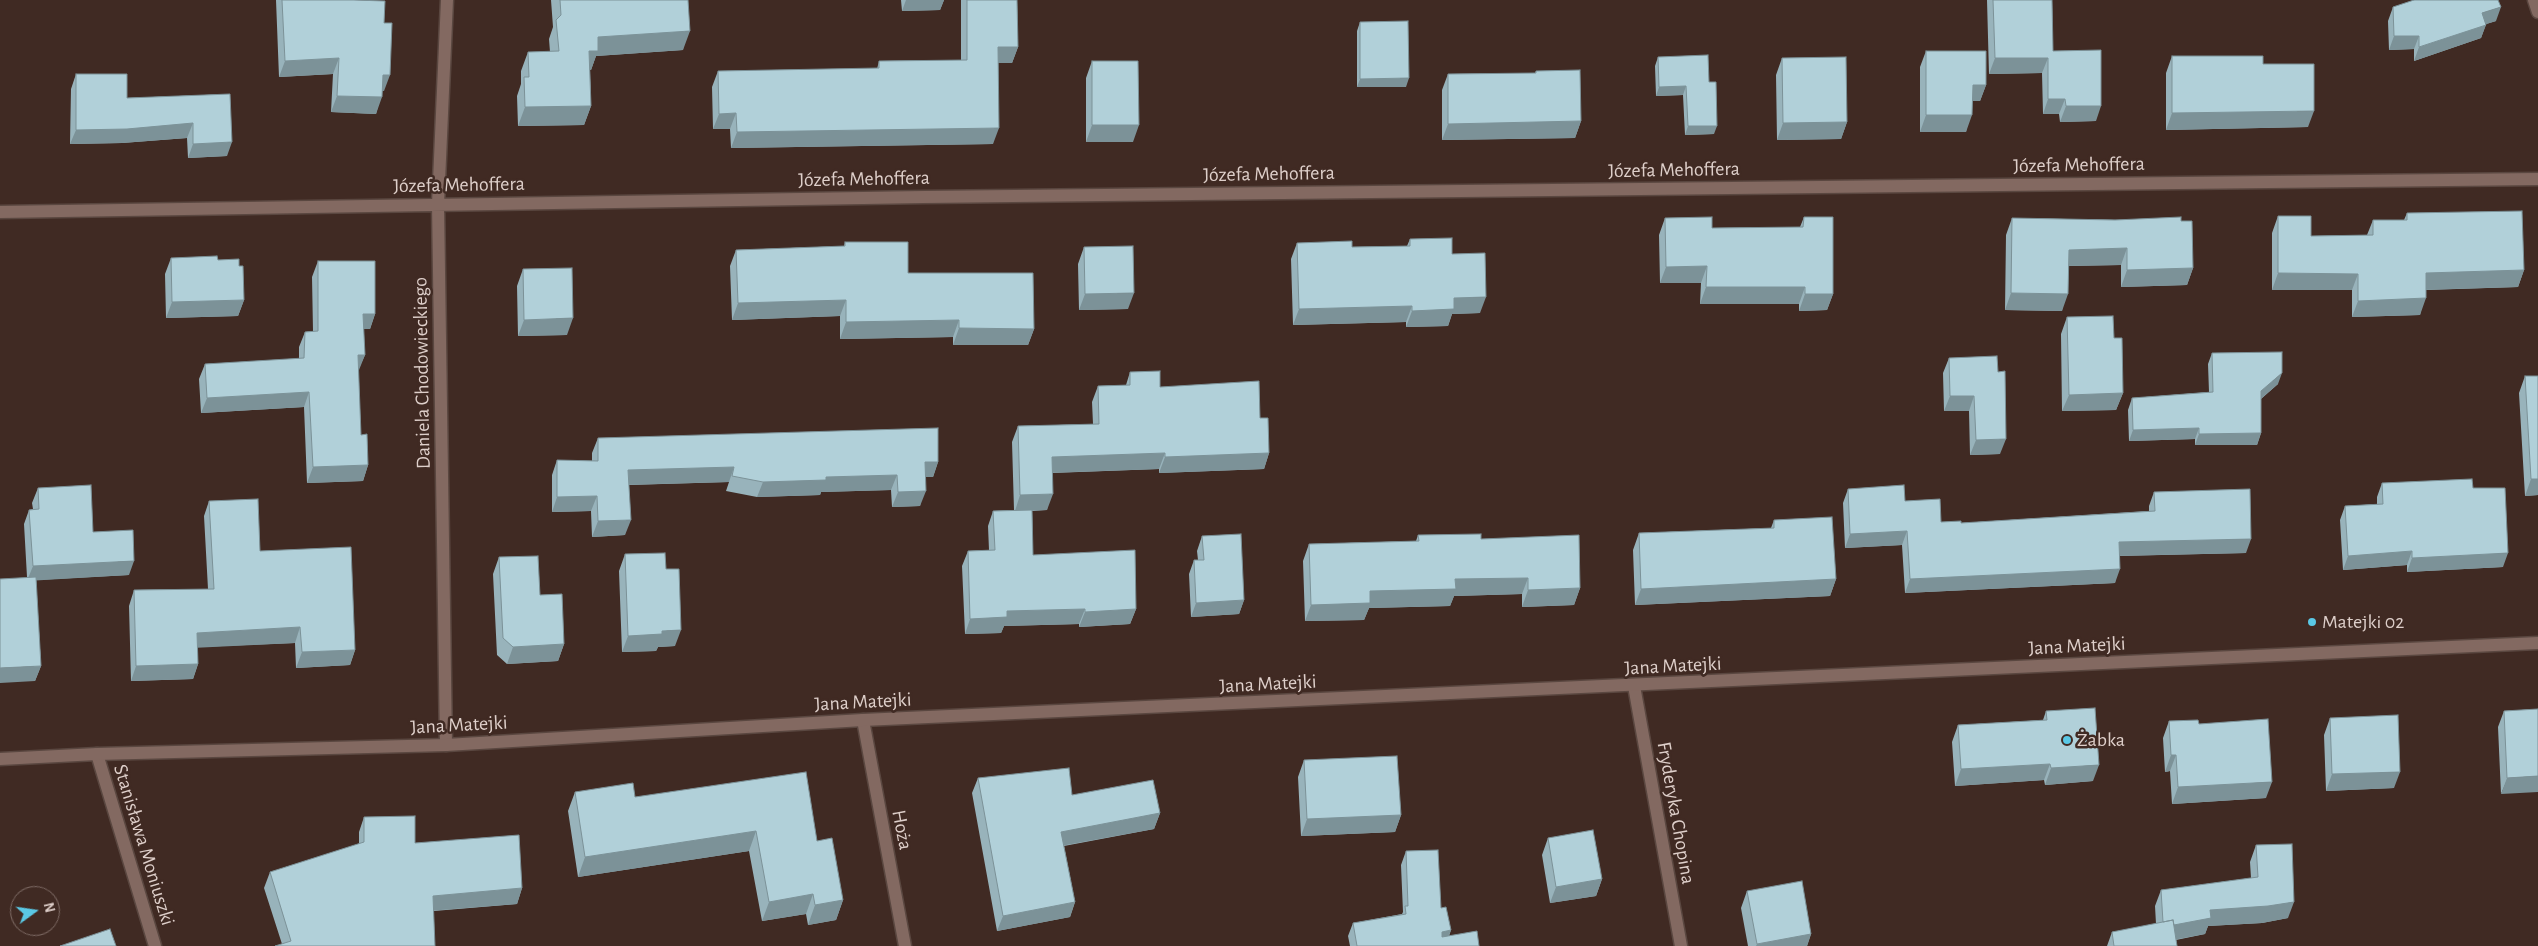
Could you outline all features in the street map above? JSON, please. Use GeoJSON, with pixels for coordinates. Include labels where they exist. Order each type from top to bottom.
{"type":"FeatureCollection","features":[{"type":"Feature","properties":{"kind":"street","name":"Daniela Chodowieckiego"},"geometry":{"type":"LineString","coordinates":[[446,0],[438,204],[446,745]]}},
{"type":"Feature","properties":{"kind":"street"},"geometry":{"type":"LineString","coordinates":[[2534,0],[2538,12]]}},
{"type":"Feature","properties":{"kind":"street","name":"Józefa Mehoffera"},"geometry":{"type":"LineString","coordinates":[[0,212],[438,204],[2538,179]]}},
{"type":"Feature","properties":{"kind":"street","name":"Jana Matejki"},"geometry":{"type":"LineString","coordinates":[[0,759],[97,754],[446,745],[863,720],[2538,643]]}},
{"type":"Feature","properties":{"kind":"street","name":"Fryderyka Chopina"},"geometry":{"type":"LineString","coordinates":[[1634,686],[1681,946]]}},
{"type":"Feature","properties":{"kind":"street","name":"Hoża"},"geometry":{"type":"LineString","coordinates":[[863,720],[905,946]]}},
{"type":"Feature","properties":{"kind":"street","name":"Stanisława Moniuszki"},"geometry":{"type":"LineString","coordinates":[[97,754],[155,946]]}},
{"type":"Feature","properties":{"kind":"building"},"geometry":{"type":"Polygon","coordinates":[[[282,0],[385,1],[384,23],[392,23],[390,75],[383,75],[382,97],[337,96],[339,58],[285,61],[282,0]]]}},
{"type":"Feature","properties":{"kind":"building"},"geometry":{"type":"Polygon","coordinates":[[[560,0],[688,0],[690,31],[598,37],[598,51],[589,51],[591,106],[525,107],[524,77],[529,77],[528,52],[559,51],[556,20],[561,15],[560,0]]]}},
{"type":"Feature","properties":{"kind":"building"},"geometry":{"type":"Polygon","coordinates":[[[967,0],[1017,0],[1018,47],[998,47],[999,128],[737,132],[736,113],[719,114],[718,71],[879,68],[879,61],[967,60],[967,0]]]}},
{"type":"Feature","properties":{"kind":"building"},"geometry":{"type":"Polygon","coordinates":[[[1993,0],[2052,0],[2053,51],[2101,50],[2101,106],[2066,106],[2065,99],[2048,99],[2048,58],[1995,58],[1993,0]]]}},
{"type":"Feature","properties":{"kind":"building"},"geometry":{"type":"Polygon","coordinates":[[[2414,0],[2498,0],[2501,7],[2482,13],[2486,25],[2419,47],[2419,36],[2394,36],[2393,7],[2414,0]]]}},
{"type":"Feature","properties":{"kind":"building"},"geometry":{"type":"Polygon","coordinates":[[[1408,21],[1409,78],[1360,79],[1360,22],[1408,21]]]}},
{"type":"Feature","properties":{"kind":"building"},"geometry":{"type":"Polygon","coordinates":[[[1926,51],[1986,51],[1986,85],[1973,85],[1972,115],[1926,115],[1926,51]]]}},
{"type":"Feature","properties":{"kind":"building"},"geometry":{"type":"Polygon","coordinates":[[[1708,55],[1709,82],[1716,82],[1717,126],[1688,126],[1686,86],[1659,87],[1658,57],[1708,55]]]}},
{"type":"Feature","properties":{"kind":"building"},"geometry":{"type":"Polygon","coordinates":[[[2172,56],[2263,56],[2263,64],[2314,64],[2314,111],[2172,113],[2172,56]]]}},
{"type":"Feature","properties":{"kind":"building"},"geometry":{"type":"Polygon","coordinates":[[[1846,57],[1847,122],[1783,123],[1782,58],[1846,57]]]}},
{"type":"Feature","properties":{"kind":"building"},"geometry":{"type":"Polygon","coordinates":[[[1092,61],[1138,61],[1139,125],[1092,125],[1092,61]]]}},
{"type":"Feature","properties":{"kind":"building"},"geometry":{"type":"Polygon","coordinates":[[[1580,70],[1581,121],[1448,124],[1448,74],[1536,73],[1536,71],[1580,70]]]}},
{"type":"Feature","properties":{"kind":"building"},"geometry":{"type":"Polygon","coordinates":[[[76,74],[127,74],[127,98],[230,94],[232,142],[193,144],[193,123],[127,129],[76,130],[76,74]]]}},
{"type":"Feature","properties":{"kind":"building"},"geometry":{"type":"Polygon","coordinates":[[[2522,211],[2524,270],[2426,273],[2426,298],[2358,301],[2358,274],[2278,273],[2278,216],[2311,216],[2311,236],[2373,235],[2373,220],[2407,220],[2407,213],[2522,211]]]}},
{"type":"Feature","properties":{"kind":"building"},"geometry":{"type":"Polygon","coordinates":[[[1712,217],[1712,228],[1803,227],[1804,217],[1833,217],[1833,294],[1805,294],[1805,287],[1706,287],[1707,266],[1666,267],[1665,218],[1712,217]]]}},
{"type":"Feature","properties":{"kind":"building"},"geometry":{"type":"Polygon","coordinates":[[[2181,217],[2181,221],[2192,221],[2193,268],[2127,270],[2127,248],[2069,250],[2068,294],[2011,293],[2012,218],[2115,220],[2181,217]]]}},
{"type":"Feature","properties":{"kind":"building"},"geometry":{"type":"Polygon","coordinates":[[[1452,238],[1452,254],[1485,253],[1486,297],[1454,298],[1454,309],[1412,311],[1412,306],[1299,309],[1297,243],[1352,241],[1352,247],[1410,246],[1410,239],[1452,238]]]}},
{"type":"Feature","properties":{"kind":"building"},"geometry":{"type":"Polygon","coordinates":[[[845,242],[908,242],[908,273],[1033,273],[1034,329],[959,328],[959,320],[846,322],[846,300],[738,303],[736,250],[845,246],[845,242]]]}},
{"type":"Feature","properties":{"kind":"building"},"geometry":{"type":"Polygon","coordinates":[[[1133,246],[1134,293],[1085,294],[1084,247],[1133,246]]]}},
{"type":"Feature","properties":{"kind":"building"},"geometry":{"type":"Polygon","coordinates":[[[217,256],[218,260],[239,259],[239,266],[243,266],[244,300],[172,302],[171,258],[217,256]]]}},
{"type":"Feature","properties":{"kind":"building"},"geometry":{"type":"Polygon","coordinates":[[[318,261],[375,261],[375,314],[363,314],[365,355],[358,355],[361,435],[367,434],[368,465],[313,467],[309,392],[207,398],[205,364],[304,358],[305,332],[318,331],[318,261]]]}},
{"type":"Feature","properties":{"kind":"building"},"geometry":{"type":"Polygon","coordinates":[[[572,268],[573,318],[524,320],[523,269],[572,268]]]}},
{"type":"Feature","properties":{"kind":"building"},"geometry":{"type":"Polygon","coordinates":[[[2113,316],[2114,338],[2122,338],[2123,393],[2069,395],[2067,317],[2113,316]]]}},
{"type":"Feature","properties":{"kind":"building"},"geometry":{"type":"Polygon","coordinates":[[[2282,352],[2282,373],[2261,391],[2261,433],[2199,434],[2199,428],[2133,430],[2132,398],[2213,392],[2212,353],[2282,352]]]}},
{"type":"Feature","properties":{"kind":"building"},"geometry":{"type":"Polygon","coordinates":[[[1997,356],[1998,372],[2005,371],[2006,439],[1976,440],[1974,396],[1950,396],[1949,358],[1997,356]]]}},
{"type":"Feature","properties":{"kind":"building"},"geometry":{"type":"Polygon","coordinates":[[[1160,371],[1160,387],[1259,381],[1260,418],[1268,418],[1269,453],[1165,457],[1165,453],[1052,457],[1053,494],[1020,495],[1018,426],[1099,424],[1098,386],[1130,385],[1130,372],[1160,371]]]}},
{"type":"Feature","properties":{"kind":"building"},"geometry":{"type":"Polygon","coordinates":[[[2525,376],[2538,376],[2538,479],[2531,479],[2525,376]]]}},
{"type":"Feature","properties":{"kind":"building"},"geometry":{"type":"Polygon","coordinates":[[[938,428],[938,462],[925,462],[926,491],[898,492],[897,475],[826,477],[826,480],[763,482],[732,476],[734,467],[628,470],[631,520],[598,521],[597,496],[557,497],[557,460],[598,461],[598,438],[938,428]]]}},
{"type":"Feature","properties":{"kind":"building"},"geometry":{"type":"Polygon","coordinates":[[[2472,479],[2473,488],[2505,488],[2508,553],[2412,558],[2412,551],[2348,556],[2345,506],[2383,504],[2382,483],[2472,479]]]}},
{"type":"Feature","properties":{"kind":"building"},"geometry":{"type":"Polygon","coordinates":[[[91,485],[93,532],[133,530],[134,561],[33,566],[29,510],[39,509],[38,488],[91,485]]]}},
{"type":"Feature","properties":{"kind":"building"},"geometry":{"type":"Polygon","coordinates":[[[1904,485],[1905,501],[1940,499],[1941,522],[1961,521],[1961,523],[2155,511],[2154,492],[2250,489],[2251,539],[2119,542],[2120,569],[1910,579],[1907,531],[1850,534],[1848,489],[1904,485]]]}},
{"type":"Feature","properties":{"kind":"building"},"geometry":{"type":"Polygon","coordinates":[[[258,499],[260,551],[351,547],[355,650],[302,652],[300,627],[197,633],[198,664],[136,666],[134,590],[214,589],[209,501],[258,499]]]}},
{"type":"Feature","properties":{"kind":"building"},"geometry":{"type":"Polygon","coordinates":[[[1032,510],[1033,555],[1135,550],[1136,609],[1085,612],[1085,609],[1007,611],[1007,617],[970,619],[968,551],[995,550],[993,511],[1032,510]]]}},
{"type":"Feature","properties":{"kind":"building"},"geometry":{"type":"Polygon","coordinates":[[[1832,517],[1836,579],[1641,589],[1639,533],[1774,528],[1774,520],[1832,517]]]}},
{"type":"Feature","properties":{"kind":"building"},"geometry":{"type":"Polygon","coordinates":[[[1241,534],[1244,600],[1196,603],[1194,560],[1204,560],[1202,536],[1241,534]]]}},
{"type":"Feature","properties":{"kind":"building"},"geometry":{"type":"Polygon","coordinates":[[[1481,534],[1481,539],[1579,535],[1580,588],[1528,590],[1528,578],[1455,579],[1456,589],[1370,591],[1370,603],[1311,605],[1309,544],[1419,541],[1418,535],[1481,534]]]}},
{"type":"Feature","properties":{"kind":"building"},"geometry":{"type":"Polygon","coordinates":[[[665,553],[666,569],[679,569],[681,630],[662,631],[662,634],[628,636],[625,554],[665,553]]]}},
{"type":"Feature","properties":{"kind":"building"},"geometry":{"type":"Polygon","coordinates":[[[538,556],[540,595],[562,594],[564,644],[513,647],[503,638],[499,557],[538,556]]]}},
{"type":"Feature","properties":{"kind":"building"},"geometry":{"type":"Polygon","coordinates":[[[36,577],[41,666],[0,668],[0,579],[36,577]]]}},
{"type":"Feature","properties":{"kind":"building"},"geometry":{"type":"Polygon","coordinates":[[[2095,708],[2099,765],[2051,768],[2050,764],[1961,769],[1958,725],[2047,720],[2046,711],[2095,708]]]}},
{"type":"Feature","properties":{"kind":"building"},"geometry":{"type":"Polygon","coordinates":[[[2538,709],[2538,776],[2507,778],[2504,711],[2538,709]]]}},
{"type":"Feature","properties":{"kind":"building"},"geometry":{"type":"Polygon","coordinates":[[[2398,715],[2400,772],[2332,774],[2330,718],[2398,715]]]}},
{"type":"Feature","properties":{"kind":"building"},"geometry":{"type":"Polygon","coordinates":[[[2268,719],[2272,782],[2178,787],[2176,755],[2171,755],[2169,721],[2198,720],[2199,724],[2268,719]]]}},
{"type":"Feature","properties":{"kind":"building"},"geometry":{"type":"Polygon","coordinates":[[[1397,756],[1401,815],[1307,819],[1304,760],[1397,756]]]}},
{"type":"Feature","properties":{"kind":"building"},"geometry":{"type":"Polygon","coordinates":[[[1069,768],[1072,795],[1153,780],[1160,813],[1061,832],[1075,902],[1003,916],[978,778],[1069,768]]]}},
{"type":"Feature","properties":{"kind":"building"},"geometry":{"type":"Polygon","coordinates":[[[806,772],[817,841],[832,838],[843,900],[815,905],[813,894],[769,902],[756,831],[585,857],[575,792],[633,783],[635,797],[806,772]]]}},
{"type":"Feature","properties":{"kind":"building"},"geometry":{"type":"Polygon","coordinates":[[[415,816],[415,843],[519,835],[522,888],[433,896],[435,946],[275,946],[291,941],[270,872],[364,842],[364,817],[415,816]]]}},
{"type":"Feature","properties":{"kind":"building"},"geometry":{"type":"Polygon","coordinates":[[[1593,830],[1602,879],[1556,887],[1548,838],[1593,830]]]}},
{"type":"Feature","properties":{"kind":"building"},"geometry":{"type":"Polygon","coordinates":[[[2292,844],[2294,902],[2268,906],[2210,910],[2211,918],[2174,925],[2173,920],[2163,922],[2161,890],[2258,877],[2256,845],[2292,844]]]}},
{"type":"Feature","properties":{"kind":"building"},"geometry":{"type":"Polygon","coordinates":[[[1438,850],[1441,908],[1446,907],[1451,930],[1442,932],[1442,937],[1477,931],[1479,946],[1357,946],[1353,923],[1406,914],[1405,906],[1408,906],[1406,851],[1438,850]]]}},
{"type":"Feature","properties":{"kind":"building"},"geometry":{"type":"Polygon","coordinates":[[[1802,881],[1811,934],[1757,944],[1747,891],[1802,881]]]}},
{"type":"Feature","properties":{"kind":"building"},"geometry":{"type":"Polygon","coordinates":[[[2173,920],[2177,946],[2114,946],[2112,932],[2173,920]]]}},
{"type":"Feature","properties":{"kind":"building"},"geometry":{"type":"Polygon","coordinates":[[[110,929],[116,946],[60,946],[110,929]]]}},
{"type":"Feature","properties":{"kind":"place","name":"Matejki 02"},"geometry":{"type":"Point","coordinates":[2312,622]}},
{"type":"Feature","properties":{"kind":"place","name":"Żabka"},"geometry":{"type":"Point","coordinates":[2067,740]}}]}
